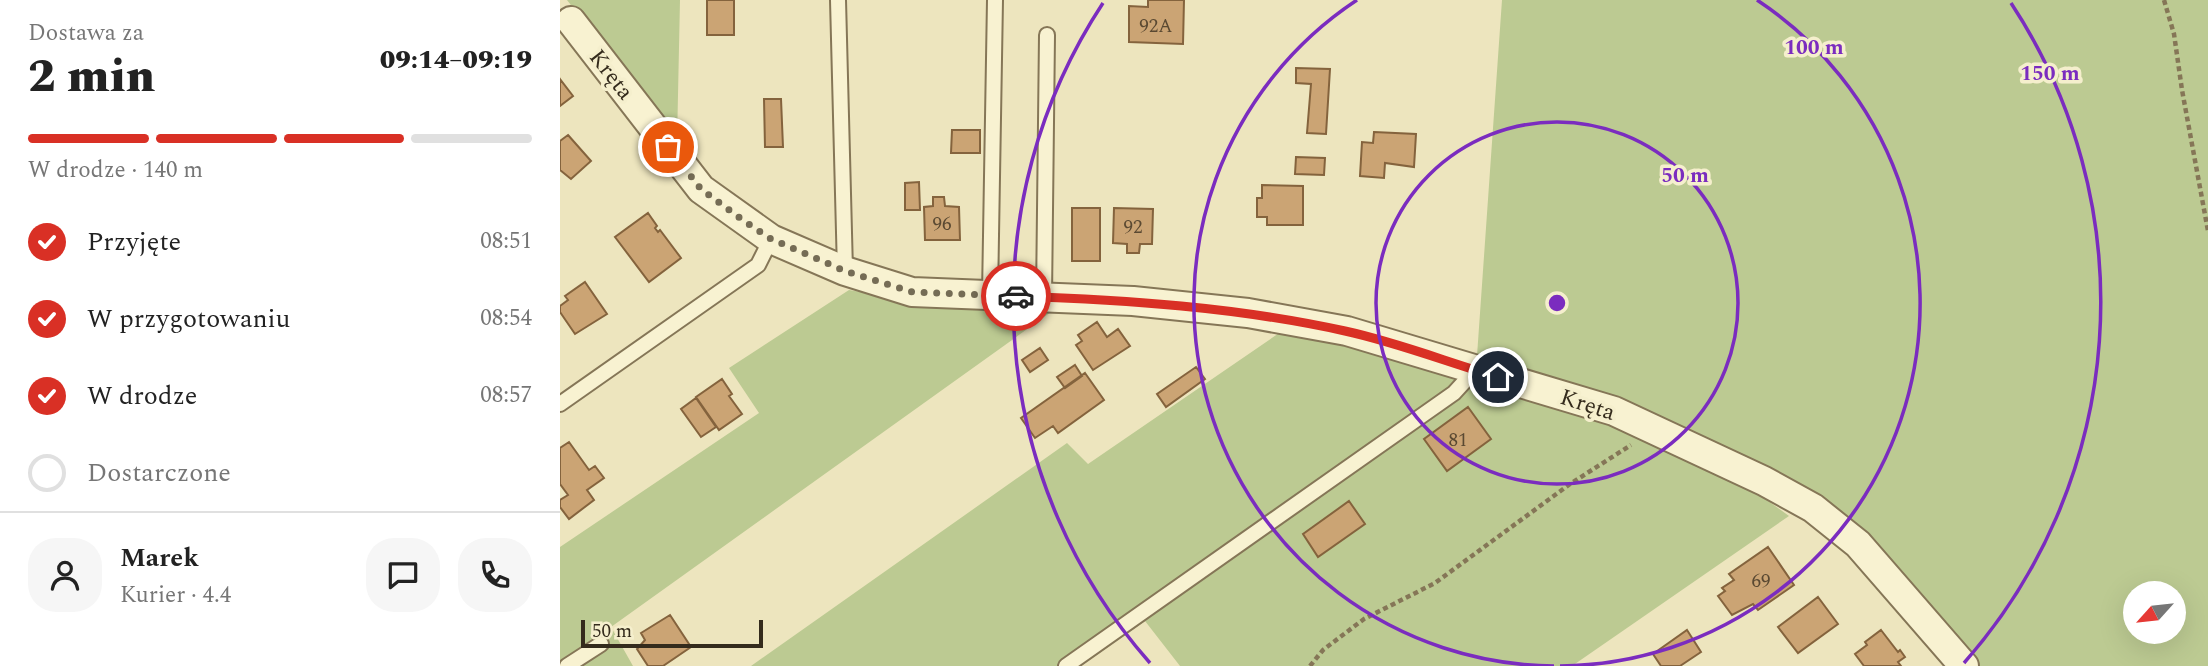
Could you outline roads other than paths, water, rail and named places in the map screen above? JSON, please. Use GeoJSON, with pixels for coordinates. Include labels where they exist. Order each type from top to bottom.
{"type":"FeatureCollection","features":[{"type":"Feature","properties":{"kind":"street","name":"Kręta"},"geometry":{"type":"LineString","coordinates":[[571,20],[701,189],[771,239],[845,271],[912,292],[1133,301],[1248,313],[1347,331],[1614,411],[1764,481],[1812,508],[1858,544],[1963,666]]}},
{"type":"Feature","properties":{"kind":"lane"},"geometry":{"type":"LineString","coordinates":[[838,0],[845,271]]}},
{"type":"Feature","properties":{"kind":"lane"},"geometry":{"type":"LineString","coordinates":[[989,295],[995,0]]}},
{"type":"Feature","properties":{"kind":"lane"},"geometry":{"type":"LineString","coordinates":[[1045,297],[1047,35]]}},
{"type":"Feature","properties":{"kind":"lane"},"geometry":{"type":"LineString","coordinates":[[560,404],[758,265],[771,239]]}},
{"type":"Feature","properties":{"kind":"lane"},"geometry":{"type":"LineString","coordinates":[[1066,666],[1454,393],[1475,370]]}},
{"type":"Feature","properties":{"kind":"lane"},"geometry":{"type":"LineString","coordinates":[[567,666],[601,645]]}}]}
